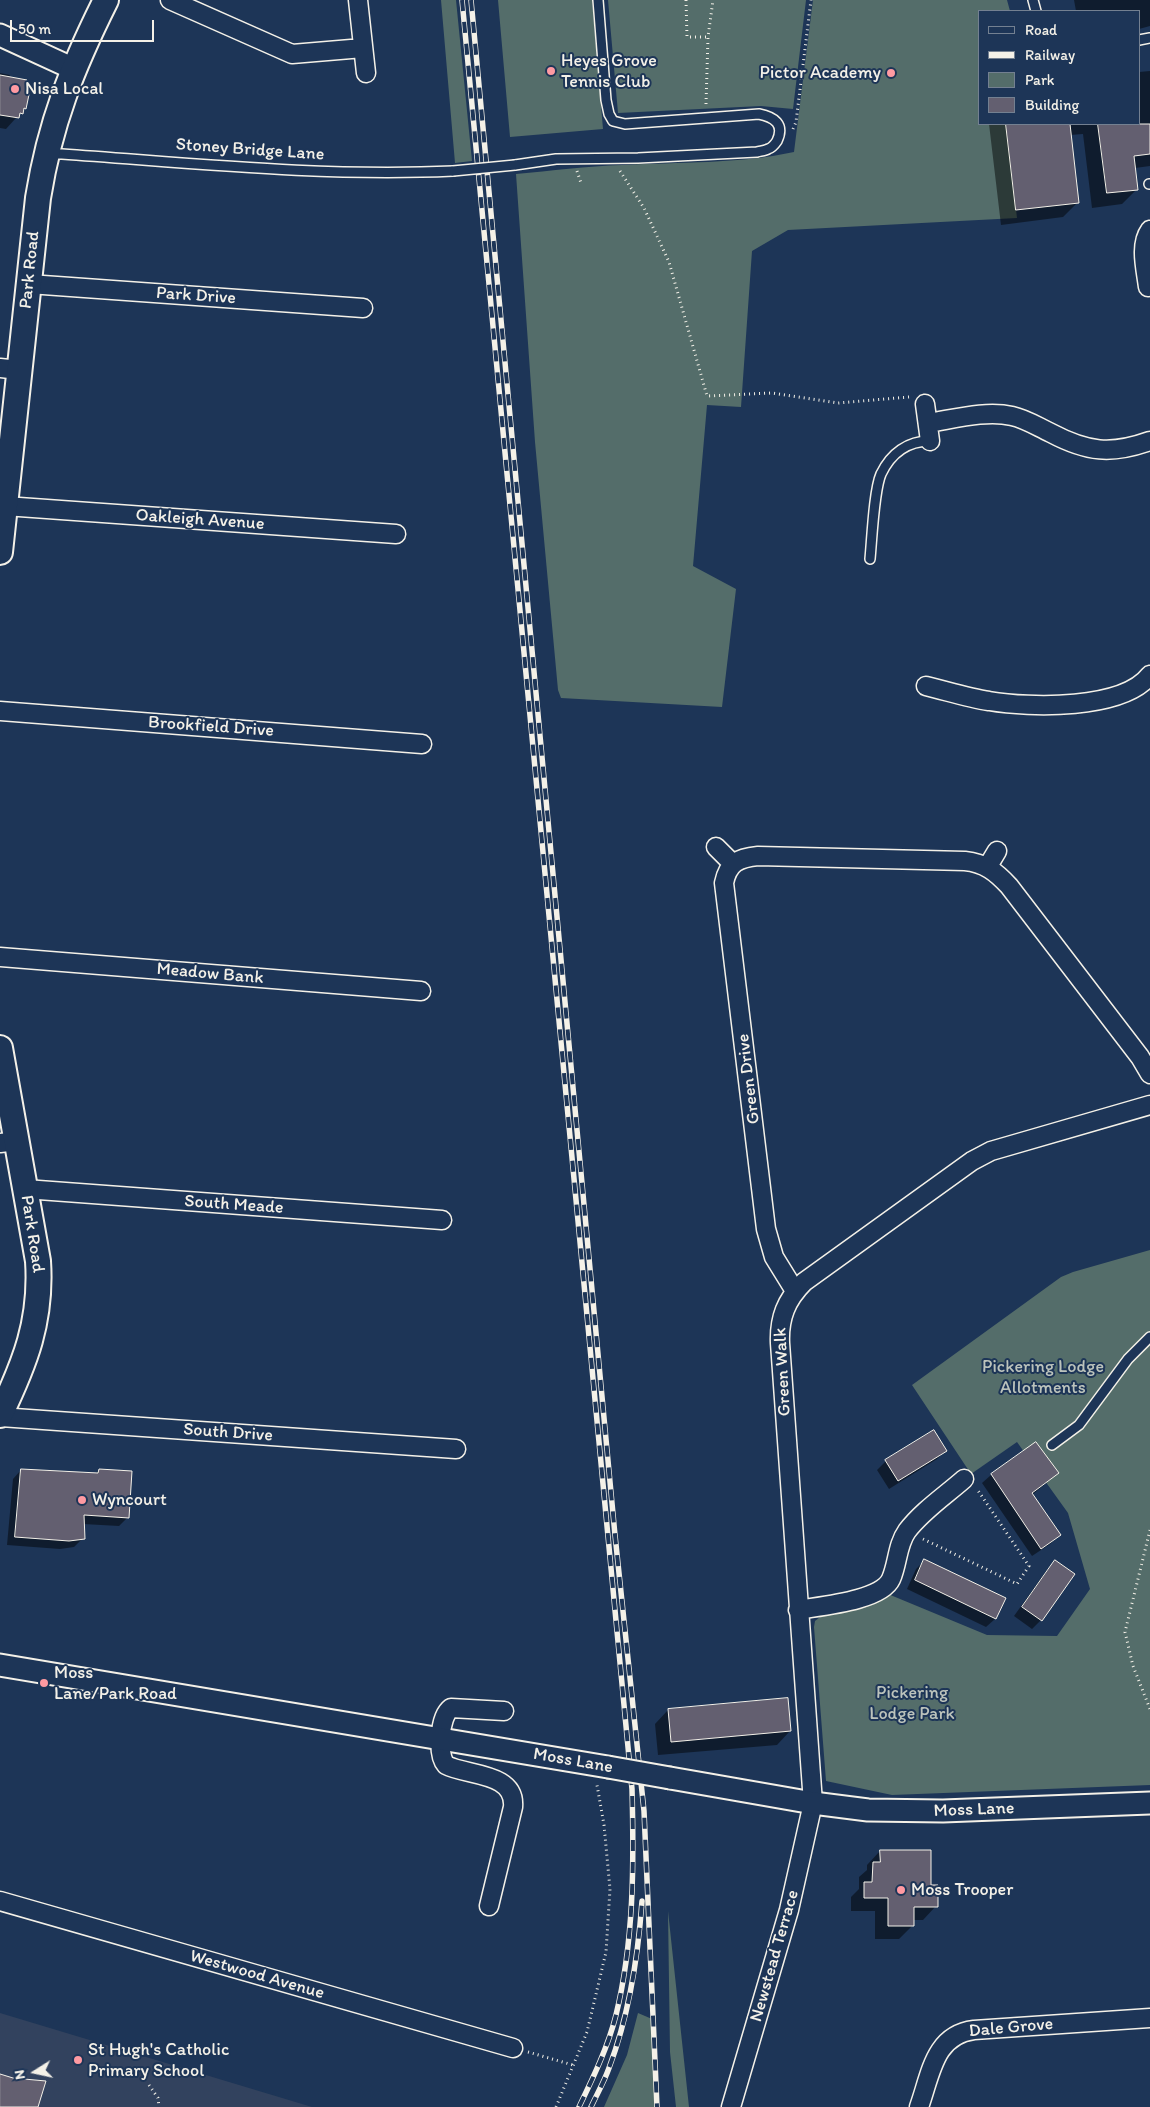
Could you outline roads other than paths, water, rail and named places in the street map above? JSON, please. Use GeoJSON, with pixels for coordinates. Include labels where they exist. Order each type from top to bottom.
{"type":"FeatureCollection","features":[{"type":"Feature","properties":{"kind":"main road","name":"Park Road"},"geometry":{"type":"LineString","coordinates":[[0,552],[4,506],[9,369],[28,284],[38,198],[46,155],[58,111],[74,69],[106,0]]}},
{"type":"Feature","properties":{"kind":"main road","name":"Park Road"},"geometry":{"type":"LineString","coordinates":[[0,1048],[8,1142],[26,1189],[38,1261],[39,1294],[30,1347],[0,1416]]}},
{"type":"Feature","properties":{"kind":"street"},"geometry":{"type":"LineString","coordinates":[[170,0],[292,54],[300,55],[363,48]]}},
{"type":"Feature","properties":{"kind":"street"},"geometry":{"type":"LineString","coordinates":[[358,0],[366,73]]}},
{"type":"Feature","properties":{"kind":"street"},"geometry":{"type":"LineString","coordinates":[[0,35],[74,69]]}},
{"type":"Feature","properties":{"kind":"street"},"geometry":{"type":"LineString","coordinates":[[1148,287],[1145,240],[1150,230]]}},
{"type":"Feature","properties":{"kind":"street","name":"Park Drive"},"geometry":{"type":"LineString","coordinates":[[28,284],[363,308]]}},
{"type":"Feature","properties":{"kind":"street"},"geometry":{"type":"LineString","coordinates":[[925,404],[930,441]]}},
{"type":"Feature","properties":{"kind":"street"},"geometry":{"type":"LineString","coordinates":[[928,423],[981,416],[1010,416],[1025,420],[1073,444],[1101,451],[1124,450],[1150,441]]}},
{"type":"Feature","properties":{"kind":"street","name":"Oakleigh Avenue"},"geometry":{"type":"LineString","coordinates":[[4,506],[396,534]]}},
{"type":"Feature","properties":{"kind":"street"},"geometry":{"type":"LineString","coordinates":[[926,686],[987,701],[1052,704],[1077,703],[1116,696],[1132,690],[1148,680]]}},
{"type":"Feature","properties":{"kind":"street","name":"Brookfield Drive"},"geometry":{"type":"LineString","coordinates":[[0,711],[422,744]]}},
{"type":"Feature","properties":{"kind":"street"},"geometry":{"type":"LineString","coordinates":[[716,848],[733,864],[746,858],[758,856],[965,861],[988,866],[999,875],[1015,894],[1140,1057],[1150,1074]]}},
{"type":"Feature","properties":{"kind":"street"},"geometry":{"type":"LineString","coordinates":[[988,866],[997,851]]}},
{"type":"Feature","properties":{"kind":"street","name":"Green Drive"},"geometry":{"type":"LineString","coordinates":[[733,864],[728,868],[724,883],[766,1229],[774,1257],[795,1291]]}},
{"type":"Feature","properties":{"kind":"street","name":"Meadow Bank"},"geometry":{"type":"LineString","coordinates":[[0,957],[421,991]]}},
{"type":"Feature","properties":{"kind":"street","name":"Green Walk"},"geometry":{"type":"LineString","coordinates":[[813,1803],[779,1328],[783,1313],[795,1291],[819,1270],[984,1154],[1150,1105]]}},
{"type":"Feature","properties":{"kind":"street","name":"South Meade"},"geometry":{"type":"LineString","coordinates":[[26,1189],[442,1220]]}},
{"type":"Feature","properties":{"kind":"street","name":"South Drive"},"geometry":{"type":"LineString","coordinates":[[0,1416],[456,1449]]}},
{"type":"Feature","properties":{"kind":"street"},"geometry":{"type":"LineString","coordinates":[[798,1610],[852,1600],[884,1587],[891,1579],[900,1545],[907,1532],[964,1479]]}},
{"type":"Feature","properties":{"kind":"street","name":"Moss Lane"},"geometry":{"type":"LineString","coordinates":[[0,1665],[853,1809],[909,1812],[1150,1803]]}},
{"type":"Feature","properties":{"kind":"street"},"geometry":{"type":"LineString","coordinates":[[489,1906],[513,1807],[512,1798],[507,1788],[500,1782],[446,1765],[440,1754],[441,1738],[444,1716],[451,1708],[504,1711]]}},
{"type":"Feature","properties":{"kind":"street","name":"Newstead Terrace"},"geometry":{"type":"LineString","coordinates":[[731,2107],[789,1910],[813,1803]]}},
{"type":"Feature","properties":{"kind":"street","name":"Westwood Avenue"},"geometry":{"type":"LineString","coordinates":[[0,1901],[513,2048]]}},
{"type":"Feature","properties":{"kind":"street","name":"Dale Grove"},"geometry":{"type":"LineString","coordinates":[[919,2107],[939,2051],[944,2043],[960,2032],[1150,2018]]}},
{"type":"Feature","properties":{"kind":"lane","name":"Stoney Bridge Lane"},"geometry":{"type":"LineString","coordinates":[[46,155],[62,154],[297,171],[373,172],[453,171],[556,159],[757,152],[770,149],[780,132],[780,126],[776,120],[768,116],[750,114],[625,124],[612,122],[608,114],[606,100],[598,0]]}},
{"type":"Feature","properties":{"kind":"lane"},"geometry":{"type":"LineString","coordinates":[[870,559],[881,475],[902,448],[917,441],[930,441]]}},
{"type":"Feature","properties":{"kind":"lane"},"geometry":{"type":"LineString","coordinates":[[1052,1445],[1079,1425],[1128,1359],[1150,1337]]}},
{"type":"Feature","properties":{"kind":"railway"},"geometry":{"type":"LineString","coordinates":[[462,0],[632,1789],[632,1903],[622,1987],[609,2039],[579,2107]]}},
{"type":"Feature","properties":{"kind":"railway"},"geometry":{"type":"LineString","coordinates":[[471,0],[615,1535],[644,1811],[657,2107]]}},
{"type":"Feature","properties":{"kind":"railway"},"geometry":{"type":"LineString","coordinates":[[591,2107],[609,2068],[622,2028],[632,1986],[642,1901]]}},
{"type":"Feature","properties":{"kind":"place","name":"Heyes Grove Tennis Club"},"geometry":{"type":"Point","coordinates":[551,71]}},
{"type":"Feature","properties":{"kind":"place","name":"Pictor Academy"},"geometry":{"type":"Point","coordinates":[891,73]}},
{"type":"Feature","properties":{"kind":"place","name":"Nisa Local"},"geometry":{"type":"Point","coordinates":[15,89]}},
{"type":"Feature","properties":{"kind":"place","name":"Wyncourt"},"geometry":{"type":"Point","coordinates":[82,1500]}},
{"type":"Feature","properties":{"kind":"place","name":"Moss Lane/Park Road"},"geometry":{"type":"Point","coordinates":[44,1683]}},
{"type":"Feature","properties":{"kind":"place","name":"Moss Trooper"},"geometry":{"type":"Point","coordinates":[901,1890]}},
{"type":"Feature","properties":{"kind":"place","name":"St Hugh's Catholic Primary School"},"geometry":{"type":"Point","coordinates":[78,2060]}},
{"type":"Feature","properties":{"kind":"park label","name":"Pickering Lodge Allotments"},"geometry":{"type":"Point","coordinates":[1043,1377]}},
{"type":"Feature","properties":{"kind":"park label","name":"Pickering Lodge Park"},"geometry":{"type":"Point","coordinates":[912,1704]}}]}
